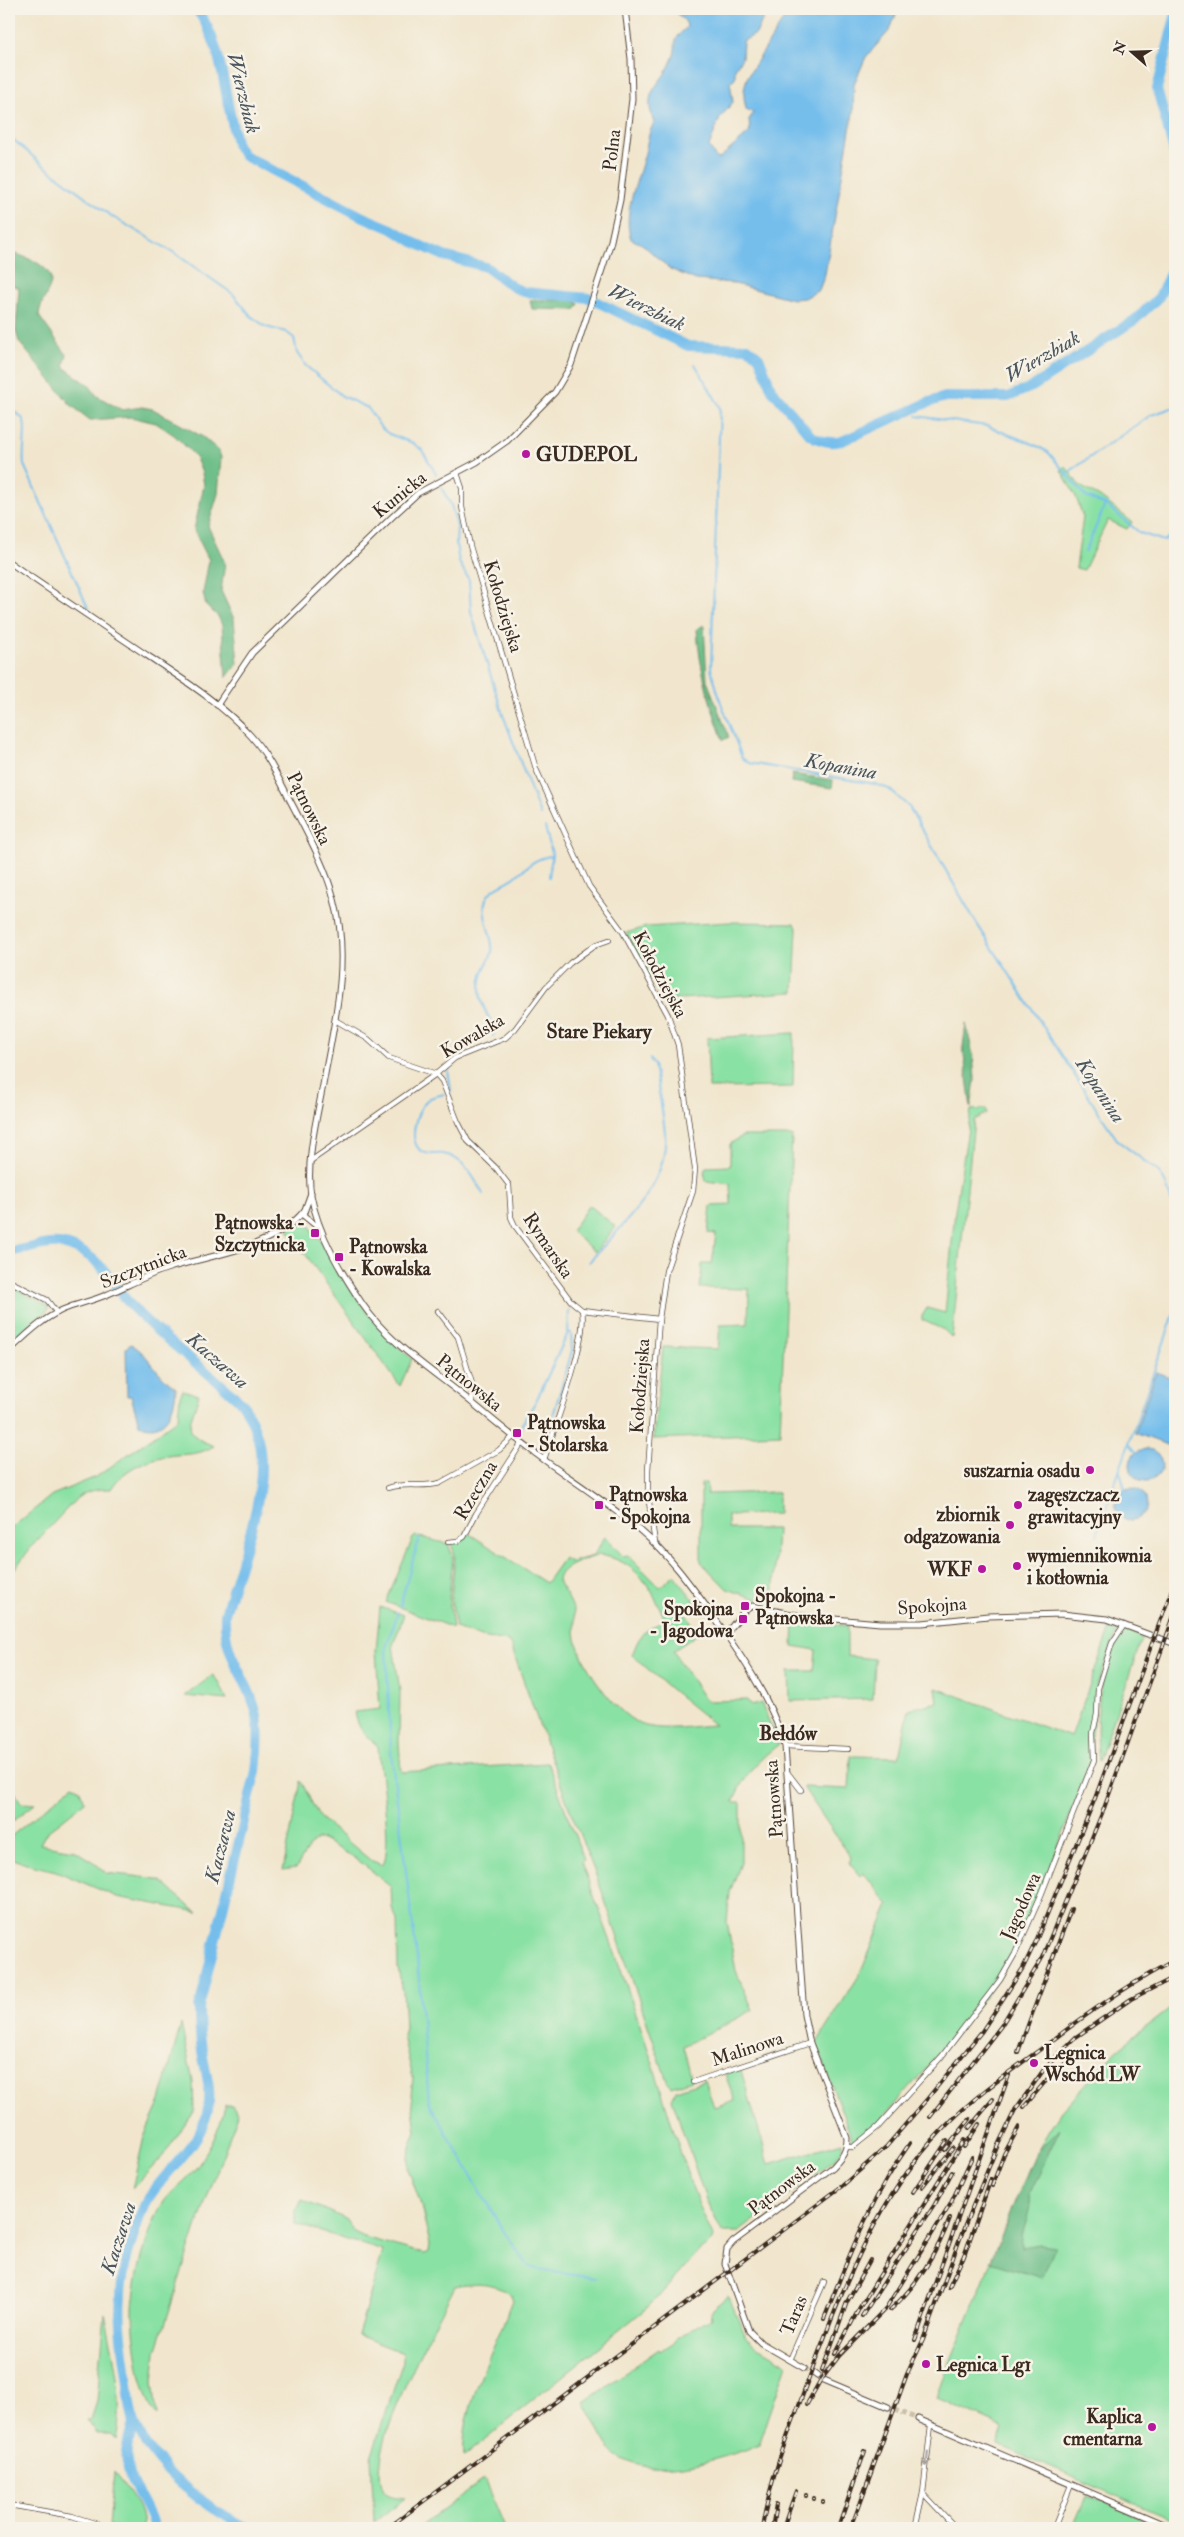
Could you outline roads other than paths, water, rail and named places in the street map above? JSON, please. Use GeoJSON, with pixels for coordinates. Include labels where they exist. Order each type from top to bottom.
{"type":"FeatureCollection","features":[{"type":"Feature","properties":{"kind":"street","name":"Polna"},"geometry":{"type":"LineString","coordinates":[[591,310],[610,245],[627,148],[632,99],[631,59],[625,9]]}},
{"type":"Feature","properties":{"kind":"street","name":"Kunicka"},"geometry":{"type":"LineString","coordinates":[[217,705],[252,653],[418,493],[457,473],[507,441],[556,392],[571,365],[591,310]]}},
{"type":"Feature","properties":{"kind":"street","name":"Kołodziejska"},"geometry":{"type":"LineString","coordinates":[[457,473],[462,488],[462,507],[470,546],[536,769],[589,886],[623,932],[668,1015],[678,1045],[695,1169],[693,1191],[666,1271],[659,1319],[648,1470],[648,1495],[654,1543]]}},
{"type":"Feature","properties":{"kind":"street","name":"Pątnowska"},"geometry":{"type":"LineString","coordinates":[[9,562],[217,705],[253,738],[274,770],[323,868],[334,899],[341,934],[342,964],[335,1020],[312,1160],[311,1193],[315,1209]]}},
{"type":"Feature","properties":{"kind":"street","name":"Kowalska"},"geometry":{"type":"LineString","coordinates":[[312,1160],[436,1074],[455,1058],[506,1038],[515,1029],[546,987],[570,963],[595,945],[609,940]]}},
{"type":"Feature","properties":{"kind":"street"},"geometry":{"type":"LineString","coordinates":[[335,1020],[368,1038],[389,1058],[436,1074]]}},
{"type":"Feature","properties":{"kind":"street","name":"Rymarska"},"geometry":{"type":"LineString","coordinates":[[436,1074],[447,1092],[458,1122],[468,1140],[496,1168],[509,1185],[511,1216],[515,1226],[564,1295],[582,1310]]}},
{"type":"Feature","properties":{"kind":"street","name":"Pątnowska"},"geometry":{"type":"LineString","coordinates":[[304,1210],[311,1193]]}},
{"type":"Feature","properties":{"kind":"street"},"geometry":{"type":"LineString","coordinates":[[309,1207],[315,1209],[316,1216],[312,1220],[308,1220],[303,1215],[304,1210],[309,1207]]}},
{"type":"Feature","properties":{"kind":"street","name":"Szczytnicka"},"geometry":{"type":"LineString","coordinates":[[9,1351],[41,1323],[57,1313],[105,1296],[169,1268],[227,1254],[251,1245],[295,1220],[304,1210]]}},
{"type":"Feature","properties":{"kind":"street","name":"Pątnowska"},"geometry":{"type":"LineString","coordinates":[[316,1216],[320,1229],[356,1294],[380,1326],[521,1444],[630,1522],[654,1543],[683,1574],[726,1634],[765,1696],[777,1721],[785,1746],[802,2004],[810,2043],[847,2138],[847,2147],[844,2155],[833,2167],[733,2242],[725,2256],[725,2264],[749,2331],[762,2343],[804,2368]]}},
{"type":"Feature","properties":{"kind":"street","name":"Szczytnicka"},"geometry":{"type":"LineString","coordinates":[[295,1220],[308,1220]]}},
{"type":"Feature","properties":{"kind":"street","name":"Pątnowska"},"geometry":{"type":"LineString","coordinates":[[308,1220],[320,1229]]}},
{"type":"Feature","properties":{"kind":"street"},"geometry":{"type":"LineString","coordinates":[[9,1281],[47,1300],[57,1313]]}},
{"type":"Feature","properties":{"kind":"street"},"geometry":{"type":"LineString","coordinates":[[544,1460],[575,1360],[582,1310],[659,1319]]}},
{"type":"Feature","properties":{"kind":"street"},"geometry":{"type":"LineString","coordinates":[[438,1311],[458,1337],[472,1387],[472,1403]]}},
{"type":"Feature","properties":{"kind":"street"},"geometry":{"type":"LineString","coordinates":[[388,1488],[400,1484],[432,1485],[440,1483],[499,1450],[513,1437]]}},
{"type":"Feature","properties":{"kind":"street","name":"Rzeczna"},"geometry":{"type":"LineString","coordinates":[[448,1542],[458,1541],[464,1536],[521,1444]]}},
{"type":"Feature","properties":{"kind":"street","name":"Spokojna"},"geometry":{"type":"LineString","coordinates":[[726,1634],[744,1611],[752,1606],[801,1616],[880,1623],[922,1623],[988,1616],[1062,1614],[1107,1619],[1150,1635]]}},
{"type":"Feature","properties":{"kind":"street","name":"Jagodowa"},"geometry":{"type":"LineString","coordinates":[[847,2147],[853,2147],[878,2127],[942,2056],[1000,1980],[1015,1954],[1052,1868],[1094,1760],[1093,1734],[1097,1714],[1098,1688],[1112,1644],[1124,1625]]}},
{"type":"Feature","properties":{"kind":"street"},"geometry":{"type":"LineString","coordinates":[[1159,1638],[1175,1644]]}},
{"type":"Feature","properties":{"kind":"street"},"geometry":{"type":"LineString","coordinates":[[785,1746],[848,1749]]}},
{"type":"Feature","properties":{"kind":"street"},"geometry":{"type":"LineString","coordinates":[[786,1771],[801,1790]]}},
{"type":"Feature","properties":{"kind":"street","name":"Malinowa"},"geometry":{"type":"LineString","coordinates":[[693,2082],[810,2043]]}},
{"type":"Feature","properties":{"kind":"street","name":"Taras"},"geometry":{"type":"LineString","coordinates":[[790,2360],[824,2282]]}},
{"type":"Feature","properties":{"kind":"street"},"geometry":{"type":"LineString","coordinates":[[824,2380],[888,2407]]}},
{"type":"Feature","properties":{"kind":"street"},"geometry":{"type":"LineString","coordinates":[[918,2419],[1172,2528]]}},
{"type":"Feature","properties":{"kind":"street"},"geometry":{"type":"LineString","coordinates":[[915,2528],[923,2493],[931,2425]]}},
{"type":"Feature","properties":{"kind":"street"},"geometry":{"type":"LineString","coordinates":[[1054,2528],[1071,2485]]}},
{"type":"Feature","properties":{"kind":"street"},"geometry":{"type":"LineString","coordinates":[[923,2493],[956,2528]]}},
{"type":"Feature","properties":{"kind":"street"},"geometry":{"type":"LineString","coordinates":[[9,2506],[33,2508],[72,2516],[110,2528]]}},
{"type":"Feature","properties":{"kind":"water"},"geometry":{"type":"Polygon","coordinates":[[[673,9],[767,9],[756,34],[743,41],[742,58],[735,69],[735,78],[730,82],[733,102],[720,118],[709,146],[715,157],[719,159],[750,132],[749,120],[753,113],[746,109],[744,100],[746,80],[790,9],[898,9],[890,30],[866,57],[854,84],[853,113],[825,274],[819,290],[805,298],[793,299],[731,283],[696,280],[670,269],[642,244],[631,239],[628,220],[629,210],[645,155],[648,137],[654,123],[650,102],[651,95],[668,69],[674,54],[676,40],[687,27],[687,24],[673,9]]]}},
{"type":"Feature","properties":{"kind":"water"},"geometry":{"type":"Polygon","coordinates":[[[131,1344],[176,1388],[171,1412],[162,1423],[156,1426],[148,1427],[139,1424],[131,1396],[127,1396],[126,1348],[131,1344]]]}},
{"type":"Feature","properties":{"kind":"water"},"geometry":{"type":"Polygon","coordinates":[[[1156,1372],[1175,1379],[1175,1448],[1135,1433],[1156,1372]]]}},
{"type":"Feature","properties":{"kind":"water"},"geometry":{"type":"Polygon","coordinates":[[[1146,1449],[1158,1453],[1162,1465],[1158,1477],[1146,1481],[1134,1477],[1130,1465],[1134,1453],[1146,1449]]]}},
{"type":"Feature","properties":{"kind":"water"},"geometry":{"type":"Polygon","coordinates":[[[1131,1488],[1137,1489],[1142,1493],[1146,1498],[1146,1510],[1142,1515],[1137,1519],[1131,1520],[1125,1519],[1120,1515],[1116,1510],[1115,1504],[1116,1498],[1120,1493],[1125,1489],[1131,1488]]]}},
{"type":"Feature","properties":{"kind":"waterway","name":"Wierzbiak"},"geometry":{"type":"LineString","coordinates":[[196,9],[216,47],[235,138],[238,147],[245,156],[361,216],[392,229],[413,242],[444,256],[486,267],[513,287],[524,292],[589,298],[688,346],[748,348],[759,357],[772,390],[810,435],[818,439],[834,442],[842,441],[927,403],[945,397],[1008,397],[1032,387],[1136,319],[1159,297],[1175,263]]}},
{"type":"Feature","properties":{"kind":"waterway","name":"Wierzbiak"},"geometry":{"type":"LineString","coordinates":[[1175,17],[1157,89],[1175,156],[1175,166]]}},
{"type":"Feature","properties":{"kind":"waterway"},"geometry":{"type":"LineString","coordinates":[[9,136],[43,165],[111,216],[173,252],[233,294],[251,316],[266,327],[286,332],[294,338],[297,353],[306,366],[342,396],[368,408],[381,428],[389,434],[413,443],[422,450],[436,474]]}},
{"type":"Feature","properties":{"kind":"waterway","name":"Kopanina"},"geometry":{"type":"LineString","coordinates":[[695,364],[720,407],[711,669],[721,703],[742,758],[749,763],[875,784],[889,789],[909,807],[977,924],[1094,1105],[1118,1141],[1159,1172],[1165,1182],[1175,1211]]}},
{"type":"Feature","properties":{"kind":"waterway"},"geometry":{"type":"LineString","coordinates":[[1066,474],[1151,415],[1175,407]]}},
{"type":"Feature","properties":{"kind":"waterway"},"geometry":{"type":"LineString","coordinates":[[9,409],[20,415],[24,421],[24,465],[90,612]]}},
{"type":"Feature","properties":{"kind":"waterway","name":"Wierzbiak"},"geometry":{"type":"LineString","coordinates":[[906,413],[912,415]]}},
{"type":"Feature","properties":{"kind":"waterway"},"geometry":{"type":"LineString","coordinates":[[917,416],[987,426],[1033,444],[1048,452],[1086,497],[1106,505],[1140,533],[1164,541],[1175,532]]}},
{"type":"Feature","properties":{"kind":"waterway"},"geometry":{"type":"LineString","coordinates":[[441,487],[451,505],[457,526],[456,544],[459,562],[469,580],[471,612],[502,712],[540,815]]}},
{"type":"Feature","properties":{"kind":"waterway"},"geometry":{"type":"LineString","coordinates":[[1085,552],[1105,505]]}},
{"type":"Feature","properties":{"kind":"waterway"},"geometry":{"type":"LineString","coordinates":[[545,827],[552,854],[549,877]]}},
{"type":"Feature","properties":{"kind":"waterway"},"geometry":{"type":"LineString","coordinates":[[493,1036],[495,1027],[483,1007],[480,993],[481,978],[492,952],[484,907],[486,899],[493,890],[513,878],[532,863],[551,856]]}},
{"type":"Feature","properties":{"kind":"waterway"},"geometry":{"type":"LineString","coordinates":[[589,1262],[641,1204],[659,1171],[664,1153],[665,1133],[654,1065],[650,1059]]}},
{"type":"Feature","properties":{"kind":"waterway"},"geometry":{"type":"LineString","coordinates":[[451,1091],[448,1070],[454,1064]]}},
{"type":"Feature","properties":{"kind":"waterway"},"geometry":{"type":"LineString","coordinates":[[444,1094],[428,1099],[419,1111],[414,1133],[417,1146],[426,1153],[443,1154],[457,1159],[468,1169],[483,1194]]}},
{"type":"Feature","properties":{"kind":"waterway","name":"Kaczawa"},"geometry":{"type":"LineString","coordinates":[[9,1251],[61,1244],[92,1258],[101,1266],[139,1314],[243,1404],[252,1421],[258,1439],[261,1460],[257,1504],[252,1527],[225,1614],[225,1630],[228,1644],[253,1702],[257,1716],[258,1750],[256,1771],[199,2008],[201,2044],[209,2089],[208,2109],[204,2124],[197,2137],[160,2182],[144,2206],[128,2254],[120,2305],[130,2405],[132,2416],[143,2438],[154,2455],[181,2484],[214,2509],[248,2528]]}},
{"type":"Feature","properties":{"kind":"waterway"},"geometry":{"type":"LineString","coordinates":[[518,1431],[536,1401],[568,1333],[569,1310]]}},
{"type":"Feature","properties":{"kind":"waterway"},"geometry":{"type":"LineString","coordinates":[[1106,1509],[1175,1311]]}},
{"type":"Feature","properties":{"kind":"waterway"},"geometry":{"type":"LineString","coordinates":[[541,1449],[545,1443],[572,1351],[571,1333],[568,1332]]}},
{"type":"Feature","properties":{"kind":"waterway"},"geometry":{"type":"LineString","coordinates":[[1130,1444],[1136,1452]]}},
{"type":"Feature","properties":{"kind":"waterway"},"geometry":{"type":"LineString","coordinates":[[1120,1472],[1125,1489]]}},
{"type":"Feature","properties":{"kind":"waterway"},"geometry":{"type":"LineString","coordinates":[[1097,1535],[1099,1528]]}},
{"type":"Feature","properties":{"kind":"waterway"},"geometry":{"type":"LineString","coordinates":[[400,1606],[419,1538]]}},
{"type":"Feature","properties":{"kind":"waterway"},"geometry":{"type":"LineString","coordinates":[[398,1612],[386,1648],[391,1753],[417,1958],[429,2102],[502,2229],[527,2264],[540,2270],[595,2278]]}},
{"type":"Feature","properties":{"kind":"waterway"},"geometry":{"type":"LineString","coordinates":[[134,2420],[127,2447],[127,2463],[131,2479],[154,2528]]}},
{"type":"Feature","properties":{"kind":"tunnel"},"geometry":{"type":"LineString","coordinates":[[804,2368],[813,2373]]}},
{"type":"Feature","properties":{"kind":"tunnel"},"geometry":{"type":"LineString","coordinates":[[888,2407],[918,2419]]}},
{"type":"Feature","properties":{"kind":"railway"},"geometry":{"type":"LineString","coordinates":[[388,2528],[842,2186],[886,2147],[928,2098],[982,2031],[1023,1968],[1036,1941],[1094,1801],[1175,1581]]}},
{"type":"Feature","properties":{"kind":"railway"},"geometry":{"type":"LineString","coordinates":[[930,2117],[1001,2026],[1041,1960],[1103,1811],[1175,1613]]}},
{"type":"Feature","properties":{"kind":"railway"},"geometry":{"type":"LineString","coordinates":[[1018,2052],[1071,1909]]}},
{"type":"Feature","properties":{"kind":"railway"},"geometry":{"type":"LineString","coordinates":[[762,2528],[771,2488],[783,2449],[836,2308],[865,2244],[899,2183],[943,2129],[980,2094],[1095,2009],[1142,1978],[1175,1960]]}},
{"type":"Feature","properties":{"kind":"railway"},"geometry":{"type":"LineString","coordinates":[[851,2528],[907,2374],[923,2340],[965,2225],[998,2145],[1015,2110],[1045,2068],[1076,2037],[1131,1999],[1175,1977]]}},
{"type":"Feature","properties":{"kind":"railway"},"geometry":{"type":"LineString","coordinates":[[1024,2107],[1044,2083],[1068,2061]]}},
{"type":"Feature","properties":{"kind":"railway"},"geometry":{"type":"LineString","coordinates":[[915,2340],[1009,2075]]}},
{"type":"Feature","properties":{"kind":"railway"},"geometry":{"type":"LineString","coordinates":[[969,2128],[993,2099]]}},
{"type":"Feature","properties":{"kind":"railway"},"geometry":{"type":"LineString","coordinates":[[945,2150],[970,2119]]}},
{"type":"Feature","properties":{"kind":"railway"},"geometry":{"type":"LineString","coordinates":[[964,2147],[979,2124]]}},
{"type":"Feature","properties":{"kind":"railway"},"geometry":{"type":"LineString","coordinates":[[992,2186],[1004,2154],[1019,2127]]}},
{"type":"Feature","properties":{"kind":"railway"},"geometry":{"type":"LineString","coordinates":[[835,2354],[860,2307],[964,2140]]}},
{"type":"Feature","properties":{"kind":"railway"},"geometry":{"type":"LineString","coordinates":[[913,2192],[947,2141]]}},
{"type":"Feature","properties":{"kind":"railway"},"geometry":{"type":"LineString","coordinates":[[824,2319],[861,2228],[883,2185],[910,2143]]}},
{"type":"Feature","properties":{"kind":"railway"},"geometry":{"type":"LineString","coordinates":[[922,2187],[953,2148]]}},
{"type":"Feature","properties":{"kind":"railway"},"geometry":{"type":"LineString","coordinates":[[821,2380],[839,2356],[886,2308],[950,2205],[972,2157]]}},
{"type":"Feature","properties":{"kind":"railway"},"geometry":{"type":"LineString","coordinates":[[862,2316],[935,2204],[952,2172]]}},
{"type":"Feature","properties":{"kind":"railway"},"geometry":{"type":"LineString","coordinates":[[963,2259],[991,2179]]}},
{"type":"Feature","properties":{"kind":"railway"},"geometry":{"type":"LineString","coordinates":[[890,2310],[900,2301],[926,2267],[950,2218]]}},
{"type":"Feature","properties":{"kind":"railway"},"geometry":{"type":"LineString","coordinates":[[949,2287],[965,2253]]}},
{"type":"Feature","properties":{"kind":"railway"},"geometry":{"type":"LineString","coordinates":[[822,2371],[847,2302],[870,2260]]}},
{"type":"Feature","properties":{"kind":"railway"},"geometry":{"type":"LineString","coordinates":[[807,2404],[824,2374]]}},
{"type":"Feature","properties":{"kind":"railway"},"geometry":{"type":"LineString","coordinates":[[838,2528],[865,2451]]}},
{"type":"Feature","properties":{"kind":"railway"},"geometry":{"type":"LineString","coordinates":[[783,2528],[796,2491]]}},
{"type":"Feature","properties":{"kind":"railway"},"geometry":{"type":"LineString","coordinates":[[772,2528],[776,2505]]}},
{"type":"Feature","properties":{"kind":"place","name":"GUDEPOL"},"geometry":{"type":"Point","coordinates":[526,454]}},
{"type":"Feature","properties":{"kind":"place","name":"Pątnowska - Szczytnicka"},"geometry":{"type":"Point","coordinates":[315,1233]}},
{"type":"Feature","properties":{"kind":"place","name":"Pątnowska - Kowalska"},"geometry":{"type":"Point","coordinates":[339,1257]}},
{"type":"Feature","properties":{"kind":"place","name":"Pątnowska - Stolarska"},"geometry":{"type":"Point","coordinates":[517,1433]}},
{"type":"Feature","properties":{"kind":"place","name":"suszarnia osadu"},"geometry":{"type":"Point","coordinates":[1090,1470]}},
{"type":"Feature","properties":{"kind":"place","name":"Pątnowska - Spokojna"},"geometry":{"type":"Point","coordinates":[599,1505]}},
{"type":"Feature","properties":{"kind":"place","name":"zagęszczacz grawitacyjny"},"geometry":{"type":"Point","coordinates":[1018,1505]}},
{"type":"Feature","properties":{"kind":"place","name":"zbiornik odgazowania"},"geometry":{"type":"Point","coordinates":[1010,1525]}},
{"type":"Feature","properties":{"kind":"place","name":"wymiennikownia i kotłownia"},"geometry":{"type":"Point","coordinates":[1017,1566]}},
{"type":"Feature","properties":{"kind":"place","name":"WKF"},"geometry":{"type":"Point","coordinates":[982,1569]}},
{"type":"Feature","properties":{"kind":"place","name":"Spokojna - Pątnowska"},"geometry":{"type":"Point","coordinates":[745,1606]}},
{"type":"Feature","properties":{"kind":"place","name":"Spokojna - Jagodowa"},"geometry":{"type":"Point","coordinates":[743,1619]}},
{"type":"Feature","properties":{"kind":"place","name":"Legnica Wschód LW"},"geometry":{"type":"Point","coordinates":[1034,2063]}},
{"type":"Feature","properties":{"kind":"place","name":"Legnica Lg1"},"geometry":{"type":"Point","coordinates":[926,2364]}},
{"type":"Feature","properties":{"kind":"place","name":"Kaplica cmentarna"},"geometry":{"type":"Point","coordinates":[1152,2427]}},
{"type":"Feature","properties":{"kind":"district","name":"Stare Piekary"},"geometry":{"type":"Point","coordinates":[599,1031]}},
{"type":"Feature","properties":{"kind":"district","name":"Bełdów"},"geometry":{"type":"Point","coordinates":[788,1733]}}]}
